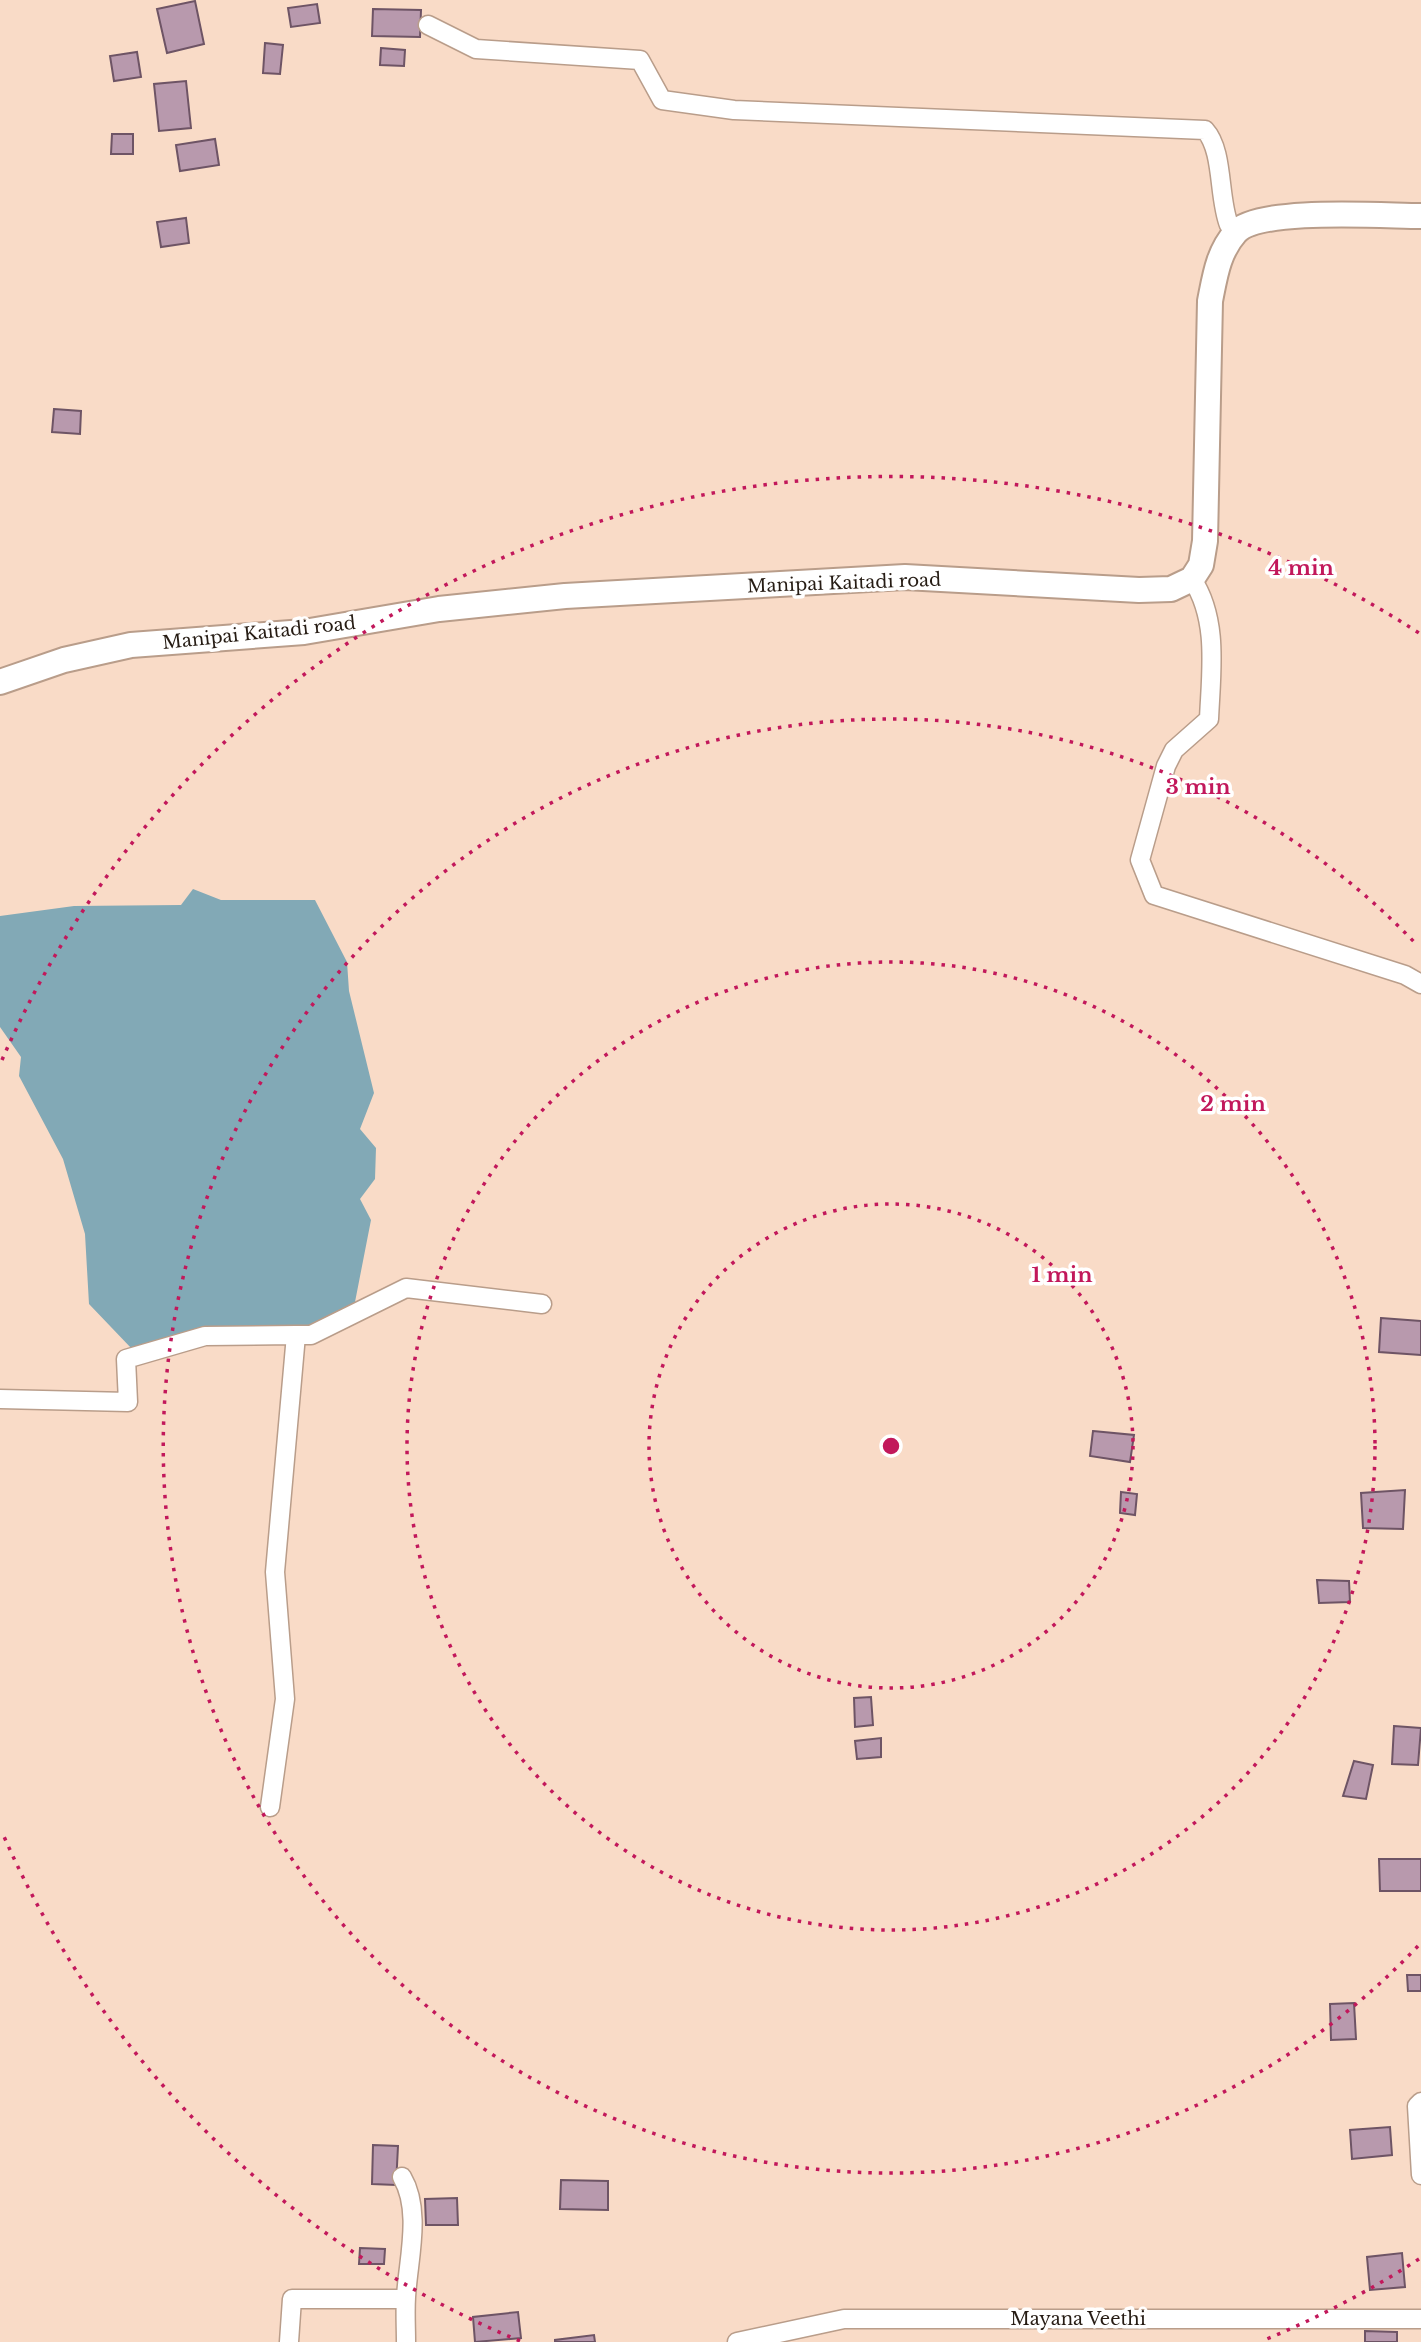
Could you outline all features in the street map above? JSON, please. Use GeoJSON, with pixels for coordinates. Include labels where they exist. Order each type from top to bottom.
{"type":"FeatureCollection","features":[{"type":"Feature","properties":{"kind":"main road"},"geometry":{"type":"LineString","coordinates":[[1192,579],[1201,565],[1205,541],[1210,301],[1217,262],[1238,229],[1269,218],[1421,216]]}},
{"type":"Feature","properties":{"kind":"main road","name":"Manipai Kaitadi road"},"geometry":{"type":"LineString","coordinates":[[0,682],[64,660],[131,645],[304,632],[439,609],[565,596],[905,577],[1139,590],[1171,589],[1192,579]]}},
{"type":"Feature","properties":{"kind":"street"},"geometry":{"type":"LineString","coordinates":[[428,25],[476,49],[640,60],[662,100],[722,108],[1205,130],[1214,140],[1221,206],[1228,225],[1238,229]]}},
{"type":"Feature","properties":{"kind":"street"},"geometry":{"type":"LineString","coordinates":[[1192,579],[1203,595],[1210,620],[1209,719],[1174,750],[1166,766],[1140,860],[1154,895],[1405,975],[1421,984]]}},
{"type":"Feature","properties":{"kind":"street"},"geometry":{"type":"LineString","coordinates":[[0,1399],[128,1402],[126,1359],[205,1336],[311,1335],[405,1287],[542,1304]]}},
{"type":"Feature","properties":{"kind":"street"},"geometry":{"type":"LineString","coordinates":[[270,1807],[285,1699],[275,1572],[296,1335]]}},
{"type":"Feature","properties":{"kind":"street"},"geometry":{"type":"LineString","coordinates":[[1421,2102],[1417,2106],[1421,2175]]}},
{"type":"Feature","properties":{"kind":"street"},"geometry":{"type":"LineString","coordinates":[[402,2177],[409,2189],[412,2248],[405,2299],[406,2342]]}},
{"type":"Feature","properties":{"kind":"street"},"geometry":{"type":"LineString","coordinates":[[289,2342],[292,2299],[405,2299]]}},
{"type":"Feature","properties":{"kind":"street","name":"Mayana Veethi"},"geometry":{"type":"LineString","coordinates":[[737,2342],[844,2319],[1421,2319]]}},
{"type":"Feature","properties":{"kind":"water"},"geometry":{"type":"Polygon","coordinates":[[[193,889],[221,900],[315,900],[347,962],[349,991],[374,1093],[360,1129],[376,1148],[375,1179],[360,1199],[371,1220],[355,1302],[312,1329],[132,1349],[89,1304],[85,1234],[63,1159],[19,1076],[21,1057],[0,1027],[0,916],[74,906],[181,905],[193,889]]]}},
{"type":"Feature","properties":{"kind":"building"},"geometry":{"type":"Polygon","coordinates":[[[195,1],[204,44],[167,53],[157,9],[195,1]]]}},
{"type":"Feature","properties":{"kind":"building"},"geometry":{"type":"Polygon","coordinates":[[[317,4],[320,23],[291,27],[288,8],[317,4]]]}},
{"type":"Feature","properties":{"kind":"building"},"geometry":{"type":"Polygon","coordinates":[[[373,9],[421,10],[420,37],[372,36],[373,9]]]}},
{"type":"Feature","properties":{"kind":"building"},"geometry":{"type":"Polygon","coordinates":[[[265,43],[283,45],[280,74],[263,73],[265,43]]]}},
{"type":"Feature","properties":{"kind":"building"},"geometry":{"type":"Polygon","coordinates":[[[381,48],[405,50],[404,66],[380,65],[381,48]]]}},
{"type":"Feature","properties":{"kind":"building"},"geometry":{"type":"Polygon","coordinates":[[[137,52],[141,77],[114,81],[110,56],[137,52]]]}},
{"type":"Feature","properties":{"kind":"building"},"geometry":{"type":"Polygon","coordinates":[[[186,81],[191,128],[159,131],[154,84],[186,81]]]}},
{"type":"Feature","properties":{"kind":"building"},"geometry":{"type":"Polygon","coordinates":[[[112,134],[133,134],[133,154],[111,154],[112,134]]]}},
{"type":"Feature","properties":{"kind":"building"},"geometry":{"type":"Polygon","coordinates":[[[215,139],[219,165],[180,171],[176,145],[215,139]]]}},
{"type":"Feature","properties":{"kind":"building"},"geometry":{"type":"Polygon","coordinates":[[[186,218],[189,243],[161,247],[157,222],[186,218]]]}},
{"type":"Feature","properties":{"kind":"building"},"geometry":{"type":"Polygon","coordinates":[[[54,409],[81,411],[80,434],[52,432],[54,409]]]}},
{"type":"Feature","properties":{"kind":"building"},"geometry":{"type":"Polygon","coordinates":[[[1381,1318],[1421,1321],[1421,1355],[1379,1352],[1381,1318]]]}},
{"type":"Feature","properties":{"kind":"building"},"geometry":{"type":"Polygon","coordinates":[[[1093,1431],[1134,1435],[1130,1462],[1090,1456],[1093,1431]]]}},
{"type":"Feature","properties":{"kind":"building"},"geometry":{"type":"Polygon","coordinates":[[[1405,1490],[1403,1529],[1363,1528],[1361,1493],[1405,1490]]]}},
{"type":"Feature","properties":{"kind":"building"},"geometry":{"type":"Polygon","coordinates":[[[1121,1492],[1137,1494],[1135,1515],[1120,1513],[1121,1492]]]}},
{"type":"Feature","properties":{"kind":"building"},"geometry":{"type":"Polygon","coordinates":[[[1317,1580],[1349,1581],[1350,1602],[1319,1603],[1317,1580]]]}},
{"type":"Feature","properties":{"kind":"building"},"geometry":{"type":"Polygon","coordinates":[[[871,1697],[873,1725],[855,1727],[854,1698],[871,1697]]]}},
{"type":"Feature","properties":{"kind":"building"},"geometry":{"type":"Polygon","coordinates":[[[1394,1726],[1421,1728],[1418,1765],[1392,1764],[1394,1726]]]}},
{"type":"Feature","properties":{"kind":"building"},"geometry":{"type":"Polygon","coordinates":[[[881,1738],[881,1757],[857,1759],[855,1741],[881,1738]]]}},
{"type":"Feature","properties":{"kind":"building"},"geometry":{"type":"Polygon","coordinates":[[[1354,1761],[1373,1765],[1366,1799],[1343,1796],[1354,1761]]]}},
{"type":"Feature","properties":{"kind":"building"},"geometry":{"type":"Polygon","coordinates":[[[1379,1859],[1421,1859],[1421,1891],[1380,1891],[1379,1859]]]}},
{"type":"Feature","properties":{"kind":"building"},"geometry":{"type":"Polygon","coordinates":[[[1407,1975],[1421,1975],[1421,1991],[1408,1991],[1407,1975]]]}},
{"type":"Feature","properties":{"kind":"building"},"geometry":{"type":"Polygon","coordinates":[[[1354,2003],[1356,2039],[1331,2040],[1330,2004],[1354,2003]]]}},
{"type":"Feature","properties":{"kind":"building"},"geometry":{"type":"Polygon","coordinates":[[[1390,2127],[1392,2155],[1352,2159],[1350,2130],[1390,2127]]]}},
{"type":"Feature","properties":{"kind":"building"},"geometry":{"type":"Polygon","coordinates":[[[373,2145],[398,2146],[396,2185],[372,2184],[373,2145]]]}},
{"type":"Feature","properties":{"kind":"building"},"geometry":{"type":"Polygon","coordinates":[[[561,2180],[608,2181],[608,2210],[560,2209],[561,2180]]]}},
{"type":"Feature","properties":{"kind":"building"},"geometry":{"type":"Polygon","coordinates":[[[457,2198],[458,2225],[426,2225],[425,2199],[457,2198]]]}},
{"type":"Feature","properties":{"kind":"building"},"geometry":{"type":"Polygon","coordinates":[[[360,2248],[385,2249],[384,2264],[359,2264],[360,2248]]]}},
{"type":"Feature","properties":{"kind":"building"},"geometry":{"type":"Polygon","coordinates":[[[1402,2253],[1405,2287],[1370,2290],[1367,2257],[1402,2253]]]}},
{"type":"Feature","properties":{"kind":"building"},"geometry":{"type":"Polygon","coordinates":[[[518,2312],[521,2338],[475,2342],[473,2317],[518,2312]]]}},
{"type":"Feature","properties":{"kind":"building"},"geometry":{"type":"Polygon","coordinates":[[[1365,2331],[1397,2332],[1397,2342],[1365,2342],[1365,2331]]]}},
{"type":"Feature","properties":{"kind":"building"},"geometry":{"type":"Polygon","coordinates":[[[594,2335],[595,2342],[555,2342],[555,2340],[594,2335]]]}}]}
